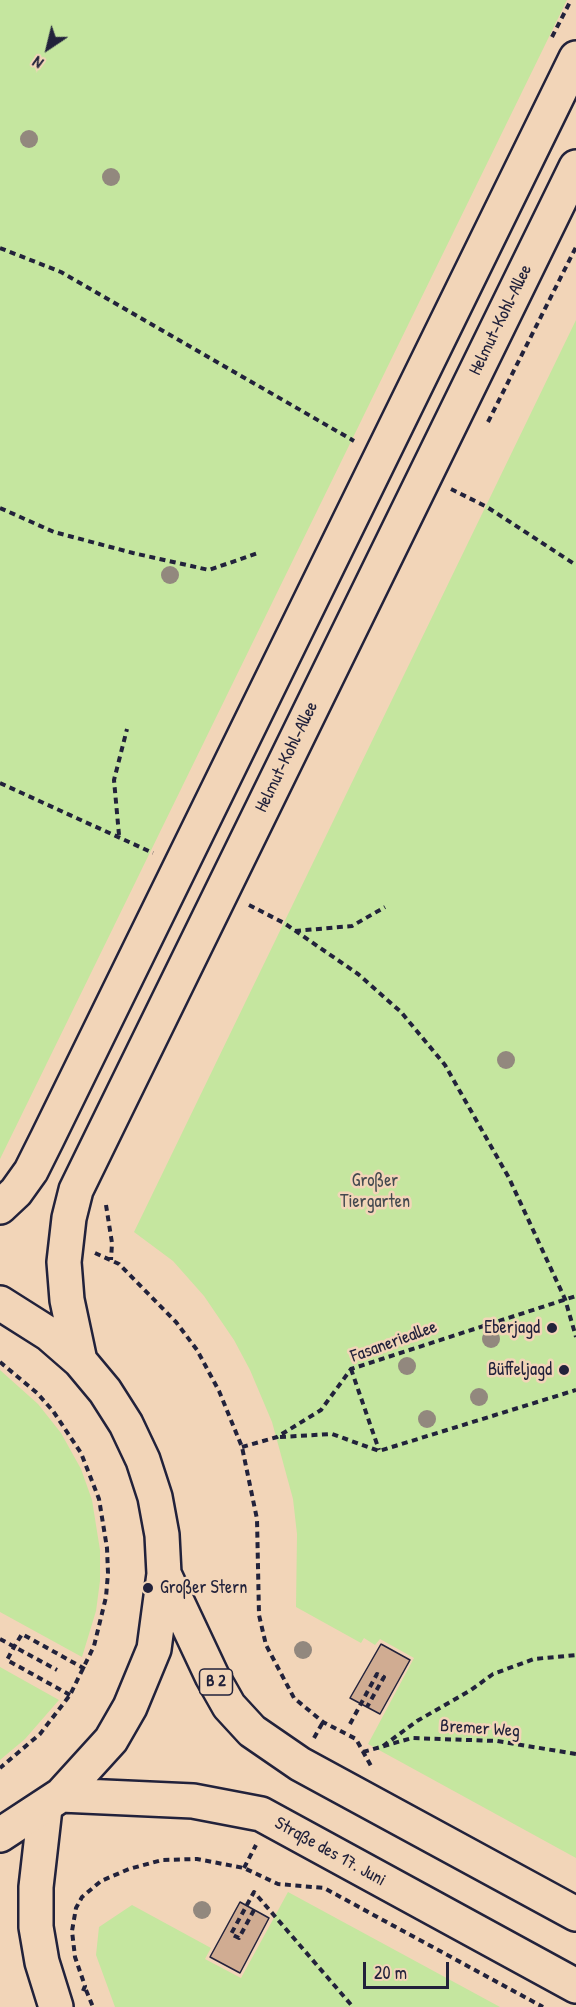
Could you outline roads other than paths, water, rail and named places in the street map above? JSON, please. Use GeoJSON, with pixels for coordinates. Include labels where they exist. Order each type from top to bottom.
{"type":"FeatureCollection","features":[{"type":"Feature","properties":{"kind":"main road"},"geometry":{"type":"LineString","coordinates":[[0,1207],[16,1192],[31,1171],[576,58]]}},
{"type":"Feature","properties":{"kind":"main road","name":"Helmut-Kohl-Allee"},"geometry":{"type":"LineString","coordinates":[[80,1362],[67,1300],[64,1262],[69,1218],[76,1190],[576,167]]}},
{"type":"Feature","properties":{"kind":"main road","name":"B 2"},"geometry":{"type":"LineString","coordinates":[[0,1304],[49,1334],[80,1362],[105,1391],[126,1424],[143,1460],[157,1507],[164,1575],[212,1676],[229,1706],[252,1731],[300,1764],[576,1914]]}},
{"type":"Feature","properties":{"kind":"main road"},"geometry":{"type":"LineString","coordinates":[[0,1835],[53,1802],[111,1740],[142,1682],[157,1633],[164,1575]]}},
{"type":"Feature","properties":{"kind":"main road","name":"Straße des 17. Juni"},"geometry":{"type":"LineString","coordinates":[[53,1802],[193,1801],[261,1814],[576,1986]]}},
{"type":"Feature","properties":{"kind":"main road"},"geometry":{"type":"LineString","coordinates":[[53,1802],[36,1887],[36,1927],[42,1962],[65,2000]]}},
{"type":"Feature","properties":{"kind":"place","name":"Eberjagd"},"geometry":{"type":"Point","coordinates":[552,1328]}},
{"type":"Feature","properties":{"kind":"place","name":"Büffeljagd"},"geometry":{"type":"Point","coordinates":[564,1370]}},
{"type":"Feature","properties":{"kind":"place","name":"Großer Stern"},"geometry":{"type":"Point","coordinates":[148,1588]}},
{"type":"Feature","properties":{"kind":"park label","name":"Großer Tiergarten"},"geometry":{"type":"Point","coordinates":[375,1191]}}]}
